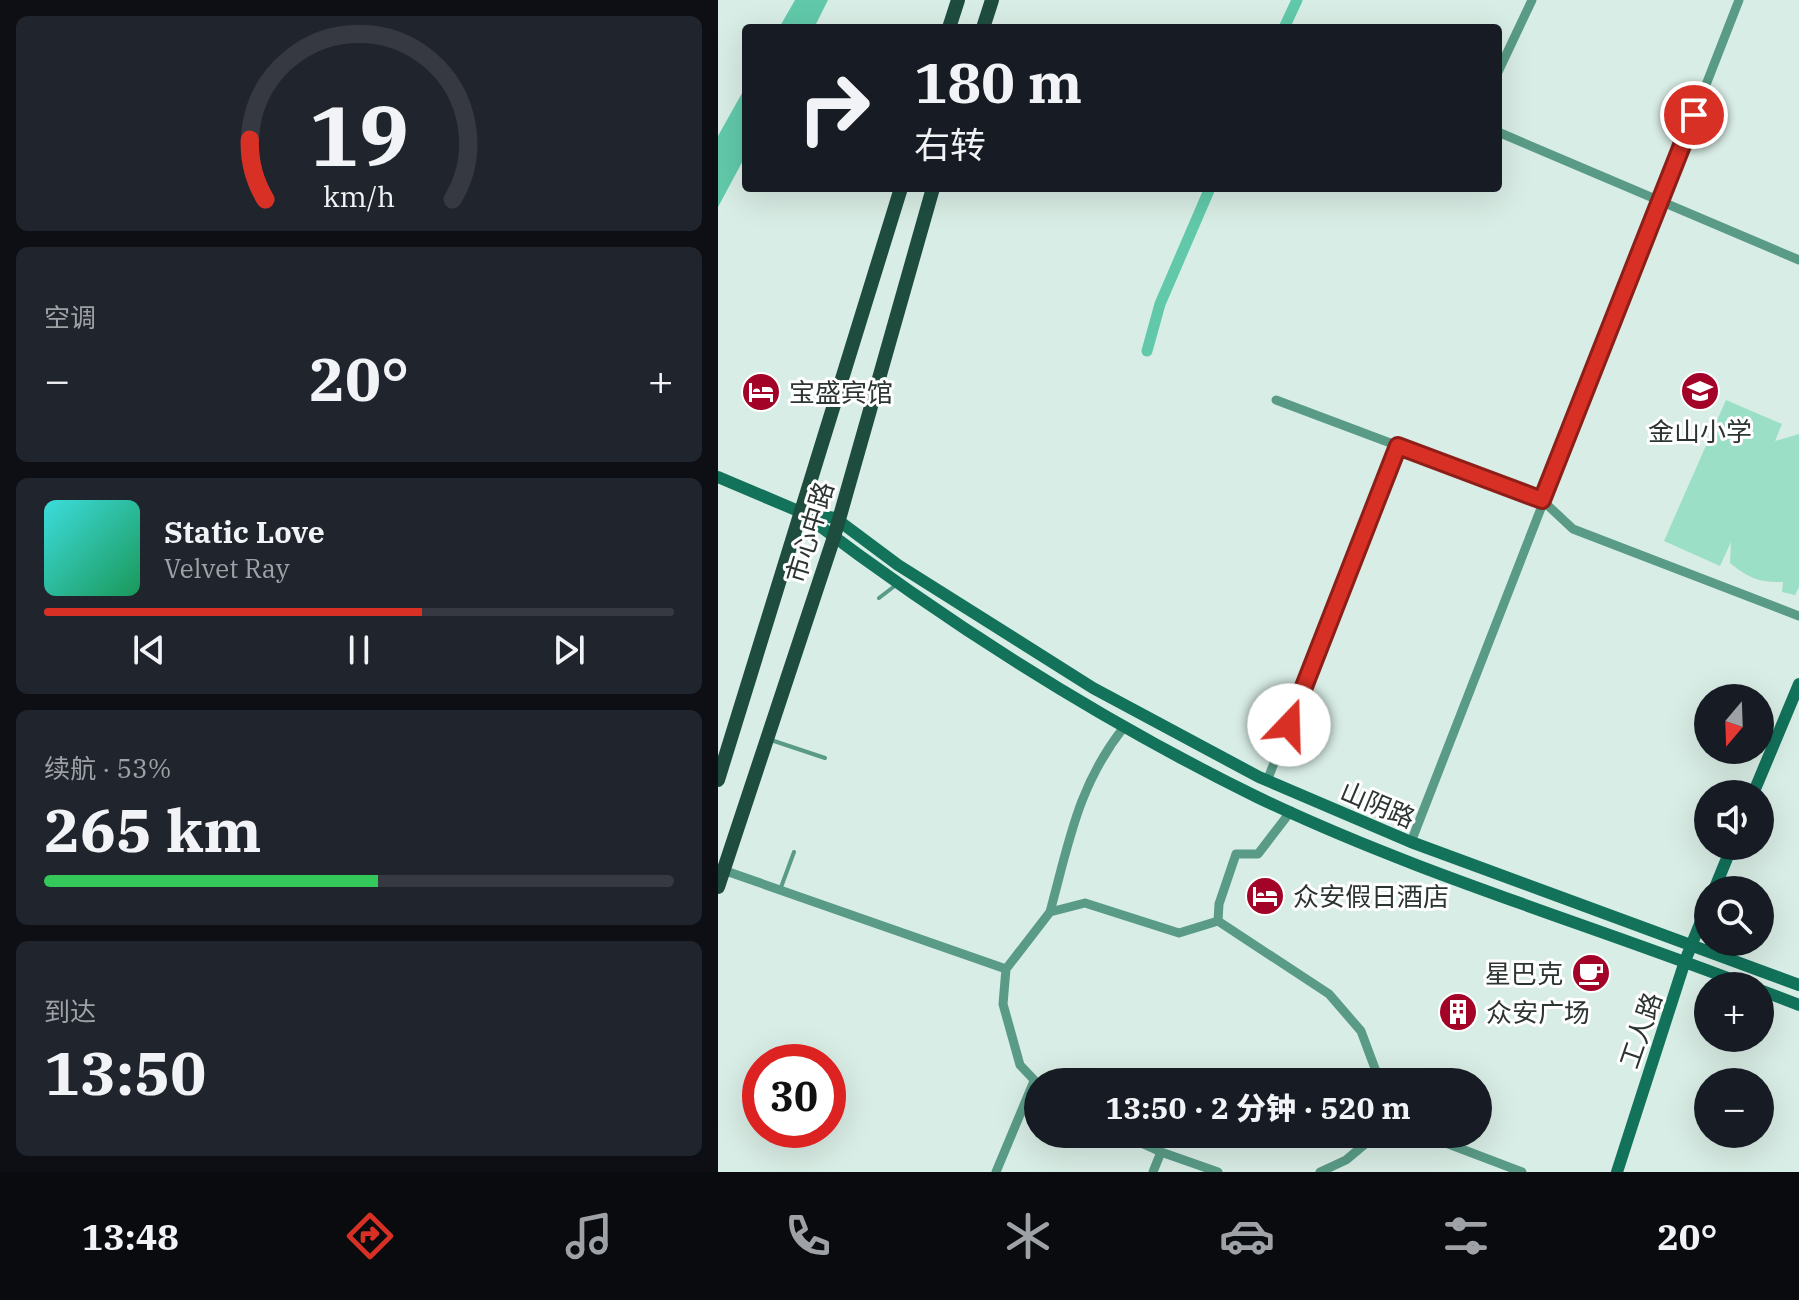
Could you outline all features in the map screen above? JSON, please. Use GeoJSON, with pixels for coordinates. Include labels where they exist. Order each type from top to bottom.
{"type":"FeatureCollection","features":[{"type":"Feature","properties":{"kind":"main road"},"geometry":{"type":"LineString","coordinates":[[950,24],[958,0]]}},
{"type":"Feature","properties":{"kind":"main road"},"geometry":{"type":"LineString","coordinates":[[984,24],[992,0]]}},
{"type":"Feature","properties":{"kind":"main road","name":"市心中路"},"geometry":{"type":"LineString","coordinates":[[718,780],[900,192]]}},
{"type":"Feature","properties":{"kind":"main road","name":"市心中路"},"geometry":{"type":"LineString","coordinates":[[718,887],[765,737],[839,521],[932,192]]}},
{"type":"Feature","properties":{"kind":"main road","name":"山阴路"},"geometry":{"type":"LineString","coordinates":[[718,477],[803,513],[839,521],[898,565],[1093,688],[1267,781],[1411,842],[1799,985]]}},
{"type":"Feature","properties":{"kind":"main road","name":"山阴路"},"geometry":{"type":"LineString","coordinates":[[803,513],[897,585],[1124,727],[1291,811],[1415,862],[1713,972]]}},
{"type":"Feature","properties":{"kind":"main road"},"geometry":{"type":"LineString","coordinates":[[1759,780],[1799,684]]}},
{"type":"Feature","properties":{"kind":"main road","name":"工人路"},"geometry":{"type":"LineString","coordinates":[[1617,1172],[1694,939]]}},
{"type":"Feature","properties":{"kind":"main road"},"geometry":{"type":"LineString","coordinates":[[1774,995],[1799,1005]]}},
{"type":"Feature","properties":{"kind":"street"},"geometry":{"type":"LineString","coordinates":[[1502,64],[1532,0]]}},
{"type":"Feature","properties":{"kind":"street"},"geometry":{"type":"LineString","coordinates":[[1411,842],[1739,0]]}},
{"type":"Feature","properties":{"kind":"street"},"geometry":{"type":"LineString","coordinates":[[1502,134],[1799,260]]}},
{"type":"Feature","properties":{"kind":"street"},"geometry":{"type":"LineString","coordinates":[[1276,400],[1542,500],[1573,529],[1799,616]]}},
{"type":"Feature","properties":{"kind":"street"},"geometry":{"type":"LineString","coordinates":[[1267,781],[1398,446]]}},
{"type":"Feature","properties":{"kind":"street"},"geometry":{"type":"LineString","coordinates":[[1024,1069],[1020,1065],[1003,1004],[1006,969],[1050,912],[1080,798],[1106,749],[1124,727]]}},
{"type":"Feature","properties":{"kind":"street"},"geometry":{"type":"LineString","coordinates":[[1218,921],[1219,904],[1236,854],[1258,854],[1291,811]]}},
{"type":"Feature","properties":{"kind":"street"},"geometry":{"type":"LineString","coordinates":[[723,870],[1006,969]]}},
{"type":"Feature","properties":{"kind":"street"},"geometry":{"type":"LineString","coordinates":[[1050,912],[1085,903],[1179,933],[1218,921]]}},
{"type":"Feature","properties":{"kind":"street"},"geometry":{"type":"LineString","coordinates":[[1218,921],[1329,994],[1361,1031],[1375,1068]]}},
{"type":"Feature","properties":{"kind":"street"},"geometry":{"type":"LineString","coordinates":[[996,1172],[1024,1109]]}},
{"type":"Feature","properties":{"kind":"street"},"geometry":{"type":"LineString","coordinates":[[1152,1148],[1218,1172]]}},
{"type":"Feature","properties":{"kind":"street"},"geometry":{"type":"LineString","coordinates":[[1320,1172],[1346,1160],[1360,1148]]}},
{"type":"Feature","properties":{"kind":"street"},"geometry":{"type":"LineString","coordinates":[[1459,1148],[1522,1172]]}},
{"type":"Feature","properties":{"kind":"street"},"geometry":{"type":"LineString","coordinates":[[1153,1172],[1161,1152]]}},
{"type":"Feature","properties":{"kind":"lane"},"geometry":{"type":"LineString","coordinates":[[879,598],[897,585]]}},
{"type":"Feature","properties":{"kind":"lane"},"geometry":{"type":"LineString","coordinates":[[765,737],[825,758]]}},
{"type":"Feature","properties":{"kind":"lane"},"geometry":{"type":"LineString","coordinates":[[780,890],[794,852]]}},
{"type":"Feature","properties":{"kind":"shaded area"},"geometry":{"type":"Polygon","coordinates":[[[795,0],[828,0],[816,24],[781,24],[795,0]]]}},
{"type":"Feature","properties":{"kind":"shaded area"},"geometry":{"type":"Polygon","coordinates":[[[742,93],[742,162],[718,207],[718,136],[742,93]]]}},
{"type":"Feature","properties":{"kind":"shaded area"},"geometry":{"type":"Polygon","coordinates":[[[1726,400],[1782,424],[1775,441],[1799,434],[1799,587],[1795,595],[1782,592],[1783,582],[1755,578],[1730,563],[1731,542],[1720,566],[1664,541],[1726,400]]]}},
{"type":"Feature","properties":{"kind":"waterway"},"geometry":{"type":"LineString","coordinates":[[1286,24],[1297,0]]}},
{"type":"Feature","properties":{"kind":"waterway"},"geometry":{"type":"LineString","coordinates":[[1147,351],[1160,304],[1208,192]]}},
{"type":"Feature","properties":{"kind":"place","name":"金山小学"},"geometry":{"type":"Point","coordinates":[1700,391]}},
{"type":"Feature","properties":{"kind":"place","name":"宝盛宾馆"},"geometry":{"type":"Point","coordinates":[761,392]}},
{"type":"Feature","properties":{"kind":"place","name":"众安假日酒店"},"geometry":{"type":"Point","coordinates":[1265,896]}},
{"type":"Feature","properties":{"kind":"place","name":"星巴克"},"geometry":{"type":"Point","coordinates":[1591,973]}},
{"type":"Feature","properties":{"kind":"place","name":"众安广场"},"geometry":{"type":"Point","coordinates":[1458,1012]}},
{"type":"Feature","properties":{"kind":"route"},"geometry":{"type":"LineString","coordinates":[[1289,725],[1398,446],[1542,500],[1694,115]]}}]}
